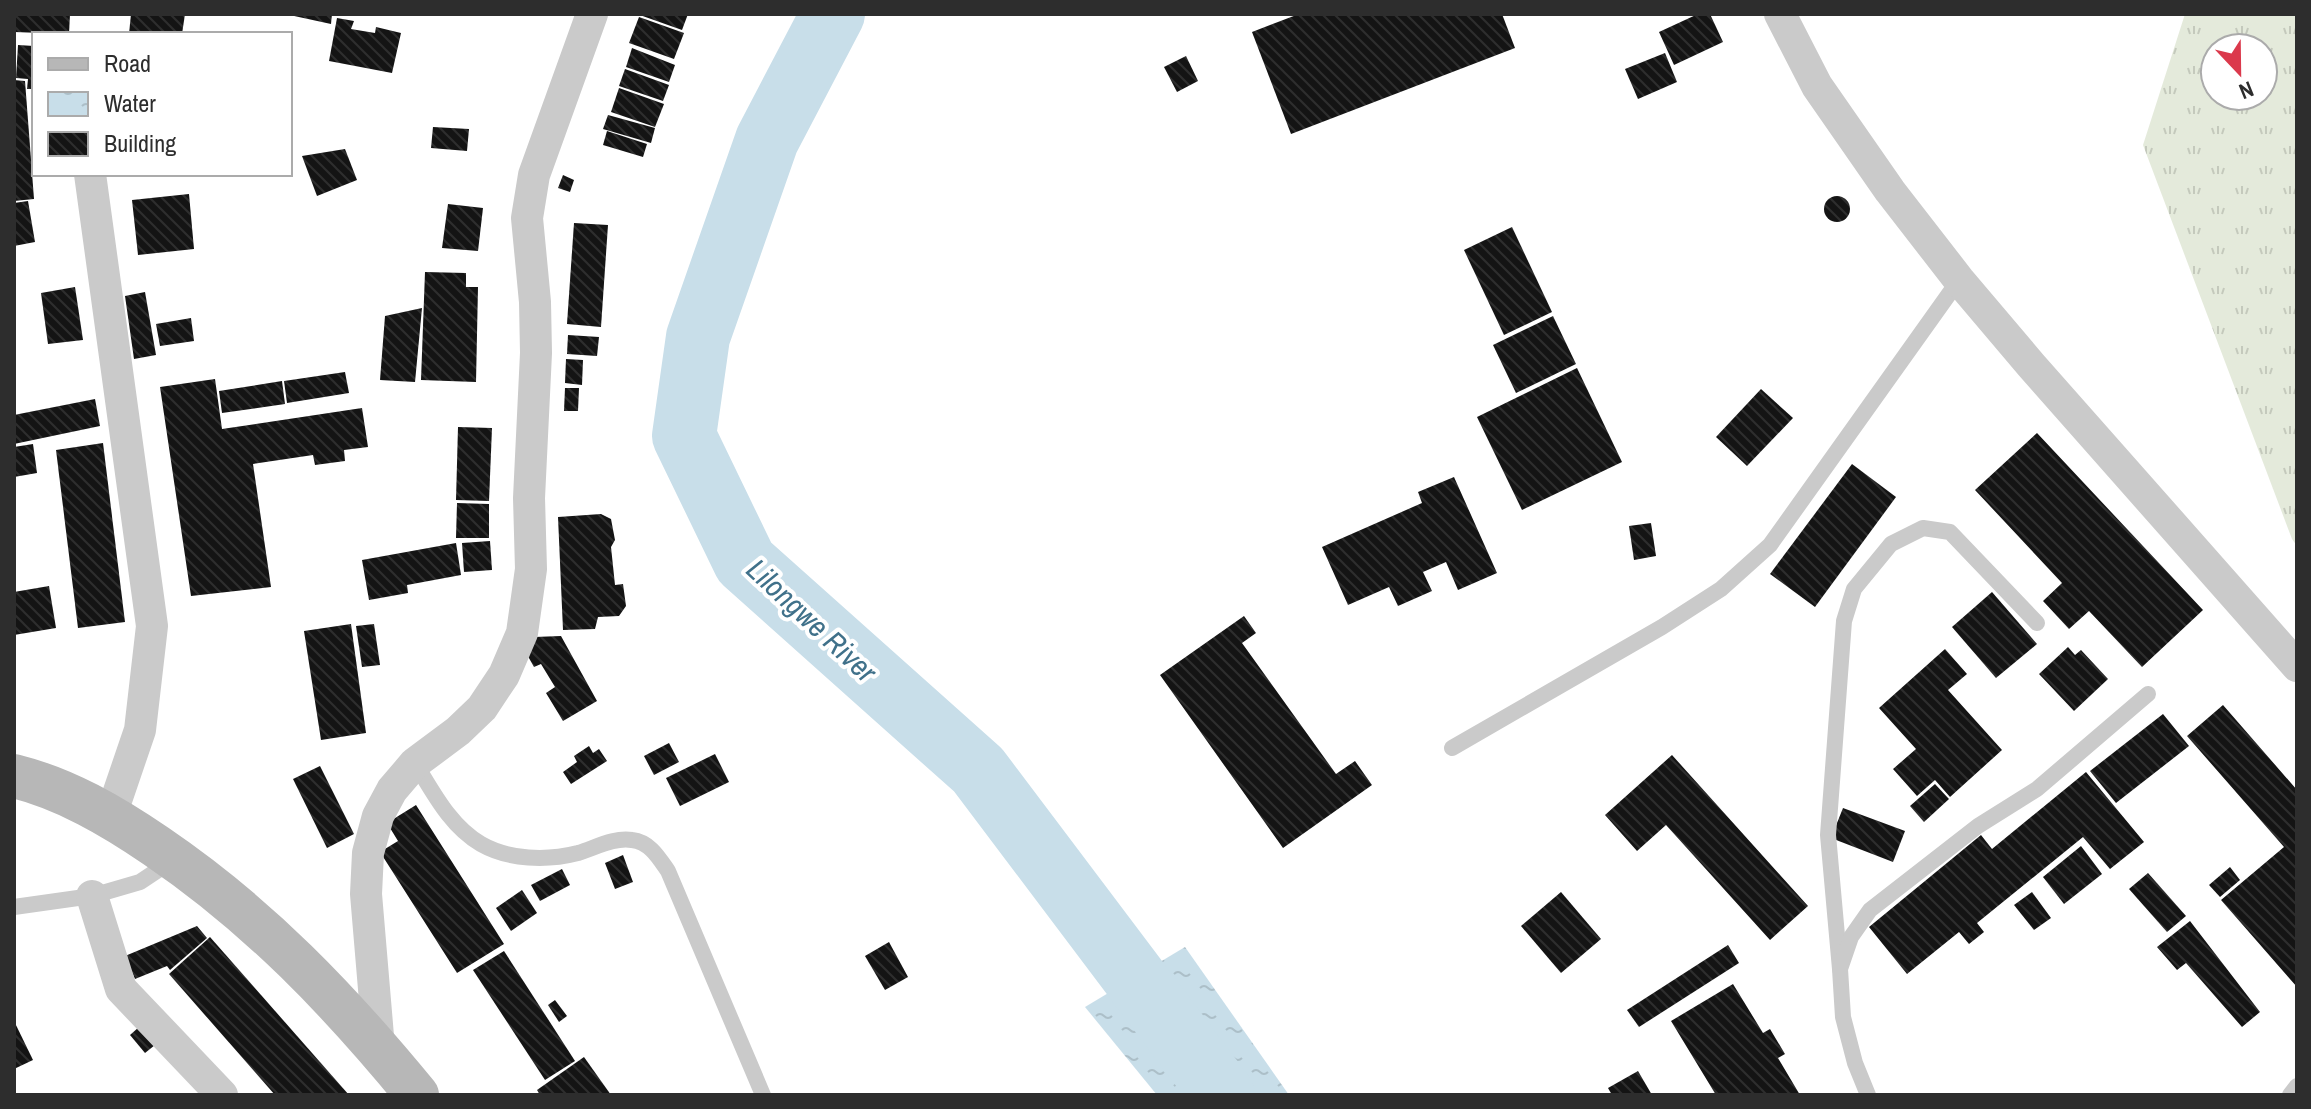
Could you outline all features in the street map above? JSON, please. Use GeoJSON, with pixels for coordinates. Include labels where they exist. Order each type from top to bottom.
{"type":"FeatureCollection","features":[{"type":"Feature","properties":{"kind":"street"},"geometry":{"type":"LineString","coordinates":[[379,1048],[366,894],[368,853],[378,816],[392,790],[415,763],[458,731],[482,708],[504,675],[522,633],[531,569],[529,498],[536,353],[527,218],[534,175],[592,14]]}},
{"type":"Feature","properties":{"kind":"street"},"geometry":{"type":"LineString","coordinates":[[1780,14],[1817,86],[1890,191],[1959,280],[2297,666]]}},
{"type":"Feature","properties":{"kind":"street"},"geometry":{"type":"LineString","coordinates":[[90,176],[152,626],[140,730],[111,815]]}},
{"type":"Feature","properties":{"kind":"street"},"geometry":{"type":"LineString","coordinates":[[14,776],[37,782],[111,815],[175,859],[268,933],[309,971],[417,1095]]}},
{"type":"Feature","properties":{"kind":"street"},"geometry":{"type":"LineString","coordinates":[[92,896],[121,989],[222,1095]]}},
{"type":"Feature","properties":{"kind":"lane"},"geometry":{"type":"LineString","coordinates":[[1452,748],[1662,627],[1721,589],[1770,545],[1959,280]]}},
{"type":"Feature","properties":{"kind":"lane"},"geometry":{"type":"LineString","coordinates":[[1868,1095],[1855,1063],[1843,1017],[1828,835],[1844,621],[1854,589],[1891,544],[1923,528],[1950,532],[2037,623]]}},
{"type":"Feature","properties":{"kind":"lane"},"geometry":{"type":"LineString","coordinates":[[1840,969],[1851,937],[1870,910],[1978,826],[2037,789],[2148,694]]}},
{"type":"Feature","properties":{"kind":"lane"},"geometry":{"type":"LineString","coordinates":[[415,763],[448,814],[481,844],[520,859],[575,854],[609,842],[633,840],[655,851],[668,871],[763,1095]]}},
{"type":"Feature","properties":{"kind":"lane"},"geometry":{"type":"LineString","coordinates":[[14,907],[92,896],[140,882],[175,859]]}},
{"type":"Feature","properties":{"kind":"lane"},"geometry":{"type":"LineString","coordinates":[[2290,1095],[2297,1086]]}},
{"type":"Feature","properties":{"kind":"green space"},"geometry":{"type":"Polygon","coordinates":[[[2185,14],[2297,14],[2297,546],[2143,145],[2185,14]]]}},
{"type":"Feature","properties":{"kind":"water"},"geometry":{"type":"Polygon","coordinates":[[[1185,947],[1289,1095],[1157,1095],[1085,1007],[1185,947]]]}},
{"type":"Feature","properties":{"kind":"building"},"geometry":{"type":"Polygon","coordinates":[[[14,14],[70,14],[69,32],[14,32],[14,14]]]}},
{"type":"Feature","properties":{"kind":"building"},"geometry":{"type":"Polygon","coordinates":[[[131,14],[185,14],[182,32],[129,32],[131,14]]]}},
{"type":"Feature","properties":{"kind":"building"},"geometry":{"type":"Polygon","coordinates":[[[285,14],[332,14],[331,24],[285,14]]]}},
{"type":"Feature","properties":{"kind":"building"},"geometry":{"type":"Polygon","coordinates":[[[637,14],[688,14],[682,30],[637,14]]]}},
{"type":"Feature","properties":{"kind":"building"},"geometry":{"type":"Polygon","coordinates":[[[1299,14],[1502,14],[1515,48],[1291,134],[1252,32],[1299,14]]]}},
{"type":"Feature","properties":{"kind":"building"},"geometry":{"type":"Polygon","coordinates":[[[1698,14],[1710,14],[1723,42],[1674,65],[1659,32],[1698,14]]]}},
{"type":"Feature","properties":{"kind":"building"},"geometry":{"type":"Polygon","coordinates":[[[639,17],[684,33],[674,59],[629,43],[639,17]]]}},
{"type":"Feature","properties":{"kind":"building"},"geometry":{"type":"Polygon","coordinates":[[[337,18],[354,21],[351,29],[375,33],[376,27],[401,33],[392,73],[329,61],[337,18]]]}},
{"type":"Feature","properties":{"kind":"building"},"geometry":{"type":"Polygon","coordinates":[[[18,45],[32,46],[32,89],[27,89],[28,79],[16,78],[18,45]]]}},
{"type":"Feature","properties":{"kind":"building"},"geometry":{"type":"Polygon","coordinates":[[[632,48],[675,65],[669,82],[626,67],[632,48]]]}},
{"type":"Feature","properties":{"kind":"building"},"geometry":{"type":"Polygon","coordinates":[[[1665,53],[1677,82],[1638,99],[1625,69],[1665,53]]]}},
{"type":"Feature","properties":{"kind":"building"},"geometry":{"type":"Polygon","coordinates":[[[1186,56],[1198,81],[1177,92],[1164,67],[1186,56]]]}},
{"type":"Feature","properties":{"kind":"building"},"geometry":{"type":"Polygon","coordinates":[[[625,69],[669,85],[663,101],[619,86],[625,69]]]}},
{"type":"Feature","properties":{"kind":"building"},"geometry":{"type":"Polygon","coordinates":[[[14,80],[25,81],[34,199],[14,201],[14,80]]]}},
{"type":"Feature","properties":{"kind":"building"},"geometry":{"type":"Polygon","coordinates":[[[619,88],[664,104],[655,127],[611,112],[619,88]]]}},
{"type":"Feature","properties":{"kind":"building"},"geometry":{"type":"Polygon","coordinates":[[[608,115],[655,128],[651,143],[603,129],[608,115]]]}},
{"type":"Feature","properties":{"kind":"building"},"geometry":{"type":"Polygon","coordinates":[[[433,127],[469,129],[467,151],[431,148],[433,127]]]}},
{"type":"Feature","properties":{"kind":"building"},"geometry":{"type":"Polygon","coordinates":[[[607,131],[647,144],[643,157],[603,145],[607,131]]]}},
{"type":"Feature","properties":{"kind":"building"},"geometry":{"type":"Polygon","coordinates":[[[345,149],[357,180],[317,196],[302,156],[345,149]]]}},
{"type":"Feature","properties":{"kind":"building"},"geometry":{"type":"Polygon","coordinates":[[[563,175],[574,180],[570,192],[558,188],[563,175]]]}},
{"type":"Feature","properties":{"kind":"building"},"geometry":{"type":"Polygon","coordinates":[[[189,194],[194,249],[138,255],[132,200],[189,194]]]}},
{"type":"Feature","properties":{"kind":"building"},"geometry":{"type":"Polygon","coordinates":[[[1837,196],[1846,200],[1850,209],[1846,218],[1837,222],[1828,218],[1824,209],[1828,200],[1837,196]]]}},
{"type":"Feature","properties":{"kind":"building"},"geometry":{"type":"Polygon","coordinates":[[[28,201],[35,242],[14,246],[14,203],[28,201]]]}},
{"type":"Feature","properties":{"kind":"building"},"geometry":{"type":"Polygon","coordinates":[[[448,204],[483,208],[478,251],[442,248],[448,204]]]}},
{"type":"Feature","properties":{"kind":"building"},"geometry":{"type":"Polygon","coordinates":[[[574,223],[608,225],[601,327],[567,324],[574,223]]]}},
{"type":"Feature","properties":{"kind":"building"},"geometry":{"type":"Polygon","coordinates":[[[1512,227],[1552,312],[1504,335],[1464,250],[1512,227]]]}},
{"type":"Feature","properties":{"kind":"building"},"geometry":{"type":"Polygon","coordinates":[[[425,272],[466,273],[466,287],[478,287],[476,382],[421,380],[425,272]]]}},
{"type":"Feature","properties":{"kind":"building"},"geometry":{"type":"Polygon","coordinates":[[[75,287],[83,340],[48,344],[41,293],[75,287]]]}},
{"type":"Feature","properties":{"kind":"building"},"geometry":{"type":"Polygon","coordinates":[[[145,292],[156,355],[134,359],[125,296],[145,292]]]}},
{"type":"Feature","properties":{"kind":"building"},"geometry":{"type":"Polygon","coordinates":[[[422,308],[415,382],[380,380],[385,316],[422,308]]]}},
{"type":"Feature","properties":{"kind":"building"},"geometry":{"type":"Polygon","coordinates":[[[1553,316],[1576,364],[1516,393],[1493,345],[1553,316]]]}},
{"type":"Feature","properties":{"kind":"building"},"geometry":{"type":"Polygon","coordinates":[[[191,318],[194,341],[160,346],[156,324],[191,318]]]}},
{"type":"Feature","properties":{"kind":"building"},"geometry":{"type":"Polygon","coordinates":[[[568,335],[599,337],[597,356],[567,354],[568,335]]]}},
{"type":"Feature","properties":{"kind":"building"},"geometry":{"type":"Polygon","coordinates":[[[566,359],[583,360],[582,385],[565,383],[566,359]]]}},
{"type":"Feature","properties":{"kind":"building"},"geometry":{"type":"Polygon","coordinates":[[[1577,368],[1622,462],[1522,510],[1477,417],[1577,368]]]}},
{"type":"Feature","properties":{"kind":"building"},"geometry":{"type":"Polygon","coordinates":[[[345,372],[349,393],[287,403],[284,381],[345,372]]]}},
{"type":"Feature","properties":{"kind":"building"},"geometry":{"type":"Polygon","coordinates":[[[215,379],[222,429],[362,408],[368,447],[344,450],[345,461],[315,465],[313,455],[253,464],[271,587],[191,596],[160,387],[215,379]]]}},
{"type":"Feature","properties":{"kind":"building"},"geometry":{"type":"Polygon","coordinates":[[[282,381],[285,404],[222,413],[219,391],[282,381]]]}},
{"type":"Feature","properties":{"kind":"building"},"geometry":{"type":"Polygon","coordinates":[[[565,388],[579,388],[578,411],[564,411],[565,388]]]}},
{"type":"Feature","properties":{"kind":"building"},"geometry":{"type":"Polygon","coordinates":[[[1761,389],[1793,418],[1747,466],[1716,437],[1761,389]]]}},
{"type":"Feature","properties":{"kind":"building"},"geometry":{"type":"Polygon","coordinates":[[[95,399],[100,426],[14,444],[14,415],[95,399]]]}},
{"type":"Feature","properties":{"kind":"building"},"geometry":{"type":"Polygon","coordinates":[[[458,427],[492,428],[489,501],[456,500],[458,427]]]}},
{"type":"Feature","properties":{"kind":"building"},"geometry":{"type":"Polygon","coordinates":[[[2037,433],[2203,610],[2142,667],[2089,611],[2069,629],[2043,601],[2062,583],[1975,490],[2037,433]]]}},
{"type":"Feature","properties":{"kind":"building"},"geometry":{"type":"Polygon","coordinates":[[[103,443],[125,622],[78,628],[56,450],[103,443]]]}},
{"type":"Feature","properties":{"kind":"building"},"geometry":{"type":"Polygon","coordinates":[[[33,444],[37,473],[14,477],[14,447],[33,444]]]}},
{"type":"Feature","properties":{"kind":"building"},"geometry":{"type":"Polygon","coordinates":[[[1852,464],[1896,497],[1815,607],[1770,574],[1852,464]]]}},
{"type":"Feature","properties":{"kind":"building"},"geometry":{"type":"Polygon","coordinates":[[[1454,477],[1497,573],[1458,590],[1446,562],[1423,572],[1432,591],[1398,606],[1389,587],[1348,605],[1322,547],[1422,503],[1418,492],[1454,477]]]}},
{"type":"Feature","properties":{"kind":"building"},"geometry":{"type":"Polygon","coordinates":[[[457,503],[489,504],[489,538],[456,538],[457,503]]]}},
{"type":"Feature","properties":{"kind":"building"},"geometry":{"type":"Polygon","coordinates":[[[601,514],[611,519],[615,540],[611,547],[615,585],[623,584],[626,606],[619,616],[598,617],[595,629],[563,630],[558,517],[601,514]]]}},
{"type":"Feature","properties":{"kind":"building"},"geometry":{"type":"Polygon","coordinates":[[[1651,523],[1656,556],[1634,560],[1629,526],[1651,523]]]}},
{"type":"Feature","properties":{"kind":"building"},"geometry":{"type":"Polygon","coordinates":[[[490,541],[492,570],[464,572],[462,543],[490,541]]]}},
{"type":"Feature","properties":{"kind":"building"},"geometry":{"type":"Polygon","coordinates":[[[456,543],[461,575],[407,585],[408,593],[369,600],[362,560],[456,543]]]}},
{"type":"Feature","properties":{"kind":"building"},"geometry":{"type":"Polygon","coordinates":[[[49,586],[56,628],[14,635],[14,592],[49,586]]]}},
{"type":"Feature","properties":{"kind":"building"},"geometry":{"type":"Polygon","coordinates":[[[1992,592],[2037,644],[1996,678],[1952,627],[1992,592]]]}},
{"type":"Feature","properties":{"kind":"building"},"geometry":{"type":"Polygon","coordinates":[[[1244,616],[1256,633],[1242,643],[1336,774],[1355,761],[1372,785],[1283,848],[1160,675],[1244,616]]]}},
{"type":"Feature","properties":{"kind":"building"},"geometry":{"type":"Polygon","coordinates":[[[351,624],[366,733],[321,740],[304,631],[351,624]]]}},
{"type":"Feature","properties":{"kind":"building"},"geometry":{"type":"Polygon","coordinates":[[[374,624],[380,665],[362,667],[356,626],[374,624]]]}},
{"type":"Feature","properties":{"kind":"building"},"geometry":{"type":"Polygon","coordinates":[[[561,636],[597,701],[563,721],[546,693],[555,687],[541,664],[534,667],[525,651],[534,637],[561,636]]]}},
{"type":"Feature","properties":{"kind":"building"},"geometry":{"type":"Polygon","coordinates":[[[2068,647],[2075,655],[2081,650],[2108,679],[2074,711],[2039,674],[2068,647]]]}},
{"type":"Feature","properties":{"kind":"building"},"geometry":{"type":"Polygon","coordinates":[[[1945,649],[1967,674],[1948,690],[2002,750],[1950,797],[1935,780],[1917,796],[1893,769],[1916,749],[1879,708],[1945,649]]]}},
{"type":"Feature","properties":{"kind":"building"},"geometry":{"type":"Polygon","coordinates":[[[2223,705],[2297,790],[2297,987],[2221,900],[2284,847],[2187,736],[2223,705]]]}},
{"type":"Feature","properties":{"kind":"building"},"geometry":{"type":"Polygon","coordinates":[[[2163,714],[2189,746],[2116,803],[2090,771],[2163,714]]]}},
{"type":"Feature","properties":{"kind":"building"},"geometry":{"type":"Polygon","coordinates":[[[669,743],[679,762],[654,775],[644,756],[669,743]]]}},
{"type":"Feature","properties":{"kind":"building"},"geometry":{"type":"Polygon","coordinates":[[[589,746],[593,753],[599,749],[607,761],[571,784],[563,772],[577,762],[574,756],[589,746]]]}},
{"type":"Feature","properties":{"kind":"building"},"geometry":{"type":"Polygon","coordinates":[[[715,754],[729,782],[680,806],[666,778],[715,754]]]}},
{"type":"Feature","properties":{"kind":"building"},"geometry":{"type":"Polygon","coordinates":[[[1672,755],[1808,906],[1770,940],[1666,825],[1637,851],[1605,815],[1672,755]]]}},
{"type":"Feature","properties":{"kind":"building"},"geometry":{"type":"Polygon","coordinates":[[[320,766],[354,834],[327,848],[293,779],[320,766]]]}},
{"type":"Feature","properties":{"kind":"building"},"geometry":{"type":"Polygon","coordinates":[[[2086,772],[2144,842],[2110,869],[2083,837],[1977,923],[1984,932],[1969,944],[1959,932],[1907,974],[1869,927],[1981,835],[1992,849],[2086,772]]]}},
{"type":"Feature","properties":{"kind":"building"},"geometry":{"type":"Polygon","coordinates":[[[1935,784],[1949,799],[1924,822],[1910,806],[1935,784]]]}},
{"type":"Feature","properties":{"kind":"building"},"geometry":{"type":"Polygon","coordinates":[[[416,805],[504,944],[457,973],[380,852],[398,841],[387,823],[416,805]]]}},
{"type":"Feature","properties":{"kind":"building"},"geometry":{"type":"Polygon","coordinates":[[[1843,808],[1905,831],[1893,862],[1831,838],[1843,808]]]}},
{"type":"Feature","properties":{"kind":"building"},"geometry":{"type":"Polygon","coordinates":[[[2081,846],[2102,874],[2064,904],[2043,877],[2081,846]]]}},
{"type":"Feature","properties":{"kind":"building"},"geometry":{"type":"Polygon","coordinates":[[[623,855],[633,882],[615,889],[605,863],[623,855]]]}},
{"type":"Feature","properties":{"kind":"building"},"geometry":{"type":"Polygon","coordinates":[[[2230,867],[2240,880],[2220,897],[2209,885],[2230,867]]]}},
{"type":"Feature","properties":{"kind":"building"},"geometry":{"type":"Polygon","coordinates":[[[562,869],[570,885],[540,901],[531,885],[562,869]]]}},
{"type":"Feature","properties":{"kind":"building"},"geometry":{"type":"Polygon","coordinates":[[[2148,873],[2186,916],[2167,932],[2129,889],[2148,873]]]}},
{"type":"Feature","properties":{"kind":"building"},"geometry":{"type":"Polygon","coordinates":[[[522,890],[537,913],[511,931],[496,908],[522,890]]]}},
{"type":"Feature","properties":{"kind":"building"},"geometry":{"type":"Polygon","coordinates":[[[1561,892],[1601,939],[1561,973],[1521,926],[1561,892]]]}},
{"type":"Feature","properties":{"kind":"building"},"geometry":{"type":"Polygon","coordinates":[[[2032,892],[2051,918],[2034,930],[2014,905],[2032,892]]]}},
{"type":"Feature","properties":{"kind":"building"},"geometry":{"type":"Polygon","coordinates":[[[2190,921],[2260,1012],[2242,1027],[2186,963],[2177,970],[2157,947],[2190,921]]]}},
{"type":"Feature","properties":{"kind":"building"},"geometry":{"type":"Polygon","coordinates":[[[197,926],[207,938],[170,970],[167,966],[135,979],[125,956],[197,926]]]}},
{"type":"Feature","properties":{"kind":"building"},"geometry":{"type":"Polygon","coordinates":[[[210,937],[349,1095],[275,1095],[169,974],[210,937]]]}},
{"type":"Feature","properties":{"kind":"building"},"geometry":{"type":"Polygon","coordinates":[[[889,942],[908,977],[885,990],[865,956],[889,942]]]}},
{"type":"Feature","properties":{"kind":"building"},"geometry":{"type":"Polygon","coordinates":[[[1728,945],[1739,963],[1639,1027],[1627,1010],[1728,945]]]}},
{"type":"Feature","properties":{"kind":"building"},"geometry":{"type":"Polygon","coordinates":[[[504,951],[575,1061],[545,1080],[473,970],[504,951]]]}},
{"type":"Feature","properties":{"kind":"building"},"geometry":{"type":"Polygon","coordinates":[[[1733,984],[1763,1033],[1770,1029],[1785,1054],[1778,1058],[1800,1095],[1716,1095],[1671,1021],[1733,984]]]}},
{"type":"Feature","properties":{"kind":"building"},"geometry":{"type":"Polygon","coordinates":[[[555,1000],[567,1016],[559,1022],[548,1005],[555,1000]]]}},
{"type":"Feature","properties":{"kind":"building"},"geometry":{"type":"Polygon","coordinates":[[[14,1021],[33,1060],[14,1069],[14,1021]]]}},
{"type":"Feature","properties":{"kind":"building"},"geometry":{"type":"Polygon","coordinates":[[[139,1027],[155,1045],[145,1053],[130,1035],[139,1027]]]}},
{"type":"Feature","properties":{"kind":"building"},"geometry":{"type":"Polygon","coordinates":[[[584,1057],[611,1095],[540,1095],[537,1090],[584,1057]]]}},
{"type":"Feature","properties":{"kind":"building"},"geometry":{"type":"Polygon","coordinates":[[[1638,1071],[1652,1095],[1612,1095],[1608,1088],[1638,1071]]]}},
{"type":"Feature","properties":{"kind":"waterway","name":"Lilongwe River"},"geometry":{"type":"LineString","coordinates":[[833,14],[767,140],[698,337],[684,436],[745,562],[978,770],[1223,1095]]}}]}
